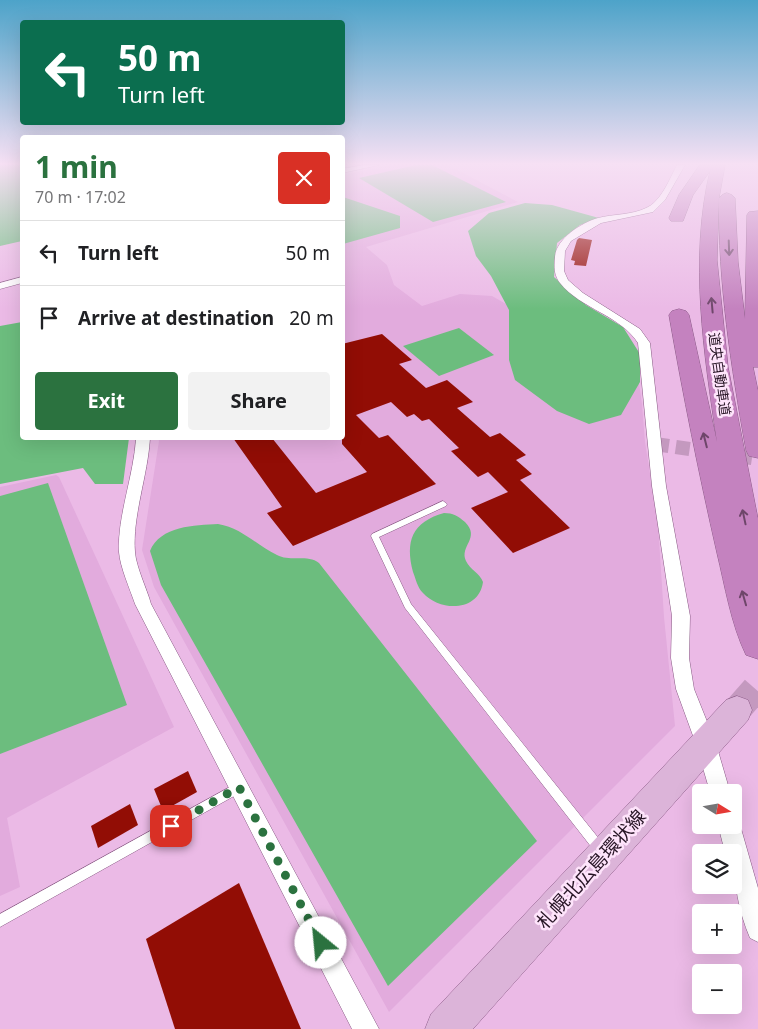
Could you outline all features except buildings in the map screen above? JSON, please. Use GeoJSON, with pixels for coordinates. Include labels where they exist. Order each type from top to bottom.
{"type":"FeatureCollection","features":[{"type":"Feature","properties":{"kind":"highway"},"geometry":{"type":"LineString","coordinates":[[677,218],[679,213]]}},
{"type":"Feature","properties":{"kind":"highway","name":"道央自動車道"},"geometry":{"type":"LineString","coordinates":[[710,213],[708,260],[717,368],[738,491],[758,582]]}},
{"type":"Feature","properties":{"kind":"highway","name":"道央自動車道"},"geometry":{"type":"LineString","coordinates":[[727,213],[729,278],[742,366],[758,450]]}},
{"type":"Feature","properties":{"kind":"highway"},"geometry":{"type":"LineString","coordinates":[[755,215],[754,303],[758,382]]}},
{"type":"Feature","properties":{"kind":"highway"},"geometry":{"type":"LineString","coordinates":[[679,315],[698,410],[743,597],[758,645]]}},
{"type":"Feature","properties":{"kind":"main road","name":"札幌北広島環状線"},"geometry":{"type":"LineString","coordinates":[[446,1029],[737,710]]}},
{"type":"Feature","properties":{"kind":"street"},"geometry":{"type":"LineString","coordinates":[[636,213],[598,221],[567,239],[560,251],[559,271],[564,282],[579,295],[624,321],[636,331],[644,343],[659,486],[681,616],[680,658],[685,689],[706,744],[718,784]]}},
{"type":"Feature","properties":{"kind":"street"},"geometry":{"type":"LineString","coordinates":[[0,286],[20,281]]}},
{"type":"Feature","properties":{"kind":"street"},"geometry":{"type":"LineString","coordinates":[[143,440],[142,457],[130,518],[127,553],[143,604],[366,1029]]}},
{"type":"Feature","properties":{"kind":"street"},"geometry":{"type":"LineString","coordinates":[[731,834],[758,930]]}},
{"type":"Feature","properties":{"kind":"lane"},"geometry":{"type":"LineString","coordinates":[[443,504],[375,536],[408,606],[604,855]]}},
{"type":"Feature","properties":{"kind":"lane"},"geometry":{"type":"LineString","coordinates":[[0,921],[239,787]]}},
{"type":"Feature","properties":{"kind":"shaded area"},"geometry":{"type":"Polygon","coordinates":[[[345,213],[481,213],[366,247],[387,265],[394,285],[422,306],[460,294],[492,296],[525,315],[635,354],[645,442],[658,524],[664,617],[675,726],[389,1012],[154,587],[142,550],[159,441],[345,440],[345,213]]]}},
{"type":"Feature","properties":{"kind":"shaded area"},"geometry":{"type":"Polygon","coordinates":[[[56,475],[59,477],[174,727],[7,818],[20,887],[0,896],[0,487],[56,475]]]}},
{"type":"Feature","properties":{"kind":"green space"},"geometry":{"type":"Polygon","coordinates":[[[0,213],[20,213],[20,241],[0,246],[0,213]]]}},
{"type":"Feature","properties":{"kind":"green space"},"geometry":{"type":"Polygon","coordinates":[[[345,213],[391,213],[400,216],[400,228],[345,243],[345,213]]]}},
{"type":"Feature","properties":{"kind":"green space"},"geometry":{"type":"Polygon","coordinates":[[[418,213],[466,213],[433,222],[418,213]]]}},
{"type":"Feature","properties":{"kind":"green space"},"geometry":{"type":"Polygon","coordinates":[[[489,213],[581,213],[599,218],[580,225],[557,243],[554,277],[586,305],[623,327],[640,354],[640,382],[621,415],[589,424],[557,411],[515,380],[509,360],[509,310],[491,276],[476,256],[468,231],[489,213]]]}},
{"type":"Feature","properties":{"kind":"green space"},"geometry":{"type":"Polygon","coordinates":[[[20,322],[20,440],[129,440],[123,484],[95,484],[83,468],[0,484],[0,326],[20,322]]]}},
{"type":"Feature","properties":{"kind":"green space"},"geometry":{"type":"Polygon","coordinates":[[[459,328],[494,355],[439,376],[403,346],[459,328]]]}},
{"type":"Feature","properties":{"kind":"green space"},"geometry":{"type":"Polygon","coordinates":[[[48,483],[127,705],[0,754],[0,496],[48,483]]]}},
{"type":"Feature","properties":{"kind":"green space"},"geometry":{"type":"Polygon","coordinates":[[[444,513],[458,517],[469,528],[471,537],[465,551],[466,561],[483,582],[480,592],[474,599],[467,604],[458,606],[439,604],[423,593],[417,583],[411,561],[411,542],[418,527],[433,517],[444,513]]]}},
{"type":"Feature","properties":{"kind":"green space"},"geometry":{"type":"Polygon","coordinates":[[[218,524],[234,529],[282,557],[310,559],[319,563],[537,841],[388,986],[161,585],[150,551],[155,543],[162,536],[179,528],[218,524]]]}},
{"type":"Feature","properties":{"kind":"tunnel"},"geometry":{"type":"LineString","coordinates":[[655,444],[758,459]]}},
{"type":"Feature","properties":{"kind":"tunnel"},"geometry":{"type":"LineString","coordinates":[[737,710],[758,686]]}},
{"type":"Feature","properties":{"kind":"route"},"geometry":{"type":"LineString","coordinates":[[171,826],[239,787],[321,943]]}}]}
